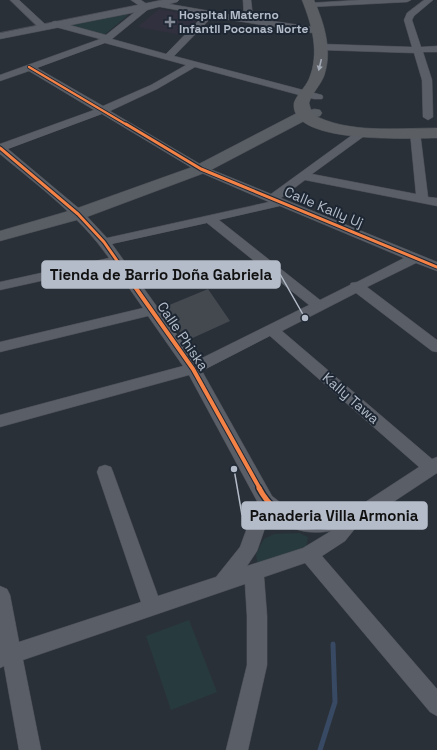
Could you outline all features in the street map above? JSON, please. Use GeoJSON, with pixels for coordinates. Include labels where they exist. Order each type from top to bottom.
{"type":"FeatureCollection","features":[{"type":"Feature","properties":{"kind":"highway"},"geometry":{"type":"LineString","coordinates":[[314,2],[319,31],[330,55]]}},
{"type":"Feature","properties":{"kind":"highway"},"geometry":{"type":"LineString","coordinates":[[309,106],[327,82],[330,55],[331,32],[314,2]]}},
{"type":"Feature","properties":{"kind":"highway"},"geometry":{"type":"LineString","coordinates":[[330,55],[321,59],[313,84],[309,106],[314,122],[333,130],[421,123],[437,132]]}},
{"type":"Feature","properties":{"kind":"main road"},"geometry":{"type":"LineString","coordinates":[[0,236],[196,166],[309,106]]}},
{"type":"Feature","properties":{"kind":"main road"},"geometry":{"type":"LineString","coordinates":[[0,226],[74,210]]}},
{"type":"Feature","properties":{"kind":"street"},"geometry":{"type":"LineString","coordinates":[[14,0],[43,26]]}},
{"type":"Feature","properties":{"kind":"street"},"geometry":{"type":"LineString","coordinates":[[135,0],[147,7]]}},
{"type":"Feature","properties":{"kind":"street"},"geometry":{"type":"LineString","coordinates":[[0,36],[43,26],[147,7],[174,0]]}},
{"type":"Feature","properties":{"kind":"street"},"geometry":{"type":"LineString","coordinates":[[248,0],[249,20]]}},
{"type":"Feature","properties":{"kind":"street"},"geometry":{"type":"LineString","coordinates":[[314,2],[407,0]]}},
{"type":"Feature","properties":{"kind":"street"},"geometry":{"type":"LineString","coordinates":[[422,199],[421,123],[426,80],[408,20],[410,15],[429,0]]}},
{"type":"Feature","properties":{"kind":"street"},"geometry":{"type":"LineString","coordinates":[[432,0],[437,1]]}},
{"type":"Feature","properties":{"kind":"street"},"geometry":{"type":"LineString","coordinates":[[158,4],[210,14],[319,31]]}},
{"type":"Feature","properties":{"kind":"street"},"geometry":{"type":"LineString","coordinates":[[0,78],[107,39],[147,7]]}},
{"type":"Feature","properties":{"kind":"street"},"geometry":{"type":"LineString","coordinates":[[168,57],[210,14]]}},
{"type":"Feature","properties":{"kind":"street"},"geometry":{"type":"LineString","coordinates":[[56,24],[194,64],[309,106]]}},
{"type":"Feature","properties":{"kind":"street"},"geometry":{"type":"LineString","coordinates":[[330,55],[437,49]]}},
{"type":"Feature","properties":{"kind":"street"},"geometry":{"type":"LineString","coordinates":[[0,148],[101,111],[154,87],[194,64]]}},
{"type":"Feature","properties":{"kind":"street","name":"Calle Kally Uj"},"geometry":{"type":"LineString","coordinates":[[29,67],[196,166],[414,258],[437,266]]}},
{"type":"Feature","properties":{"kind":"street"},"geometry":{"type":"LineString","coordinates":[[104,242],[209,218],[278,200],[303,176],[362,128]]}},
{"type":"Feature","properties":{"kind":"street","name":"Calle Phiska"},"geometry":{"type":"LineString","coordinates":[[0,148],[74,210],[104,242],[193,369],[266,501]]}},
{"type":"Feature","properties":{"kind":"street"},"geometry":{"type":"LineString","coordinates":[[303,176],[437,202]]}},
{"type":"Feature","properties":{"kind":"street"},"geometry":{"type":"LineString","coordinates":[[209,218],[318,305]]}},
{"type":"Feature","properties":{"kind":"street"},"geometry":{"type":"LineString","coordinates":[[0,421],[193,369],[271,328],[414,258]]}},
{"type":"Feature","properties":{"kind":"street"},"geometry":{"type":"LineString","coordinates":[[0,286],[117,260]]}},
{"type":"Feature","properties":{"kind":"street"},"geometry":{"type":"LineString","coordinates":[[356,286],[437,347]]}},
{"type":"Feature","properties":{"kind":"street"},"geometry":{"type":"LineString","coordinates":[[0,347],[153,310]]}},
{"type":"Feature","properties":{"kind":"street","name":"Kally Tawa"},"geometry":{"type":"LineString","coordinates":[[271,328],[434,466]]}},
{"type":"Feature","properties":{"kind":"street"},"geometry":{"type":"LineString","coordinates":[[6,656],[309,554],[339,536],[351,521],[434,466]]}},
{"type":"Feature","properties":{"kind":"street"},"geometry":{"type":"LineString","coordinates":[[105,472],[152,607]]}},
{"type":"Feature","properties":{"kind":"street"},"geometry":{"type":"LineString","coordinates":[[222,583],[248,551],[266,501],[290,520],[316,526],[351,521]]}},
{"type":"Feature","properties":{"kind":"street"},"geometry":{"type":"LineString","coordinates":[[309,554],[437,705]]}},
{"type":"Feature","properties":{"kind":"street"},"geometry":{"type":"LineString","coordinates":[[237,750],[256,665],[257,616],[254,572]]}},
{"type":"Feature","properties":{"kind":"street"},"geometry":{"type":"LineString","coordinates":[[0,594],[6,656],[30,750]]}},
{"type":"Feature","properties":{"kind":"shaded area","name":"Hospital Materno Infantil Poconas Norte"},"geometry":{"type":"Polygon","coordinates":[[[159,9],[201,17],[181,35],[138,27],[159,9]]]}},
{"type":"Feature","properties":{"kind":"green space"},"geometry":{"type":"Polygon","coordinates":[[[128,14],[104,35],[70,26],[71,24],[128,14]]]}},
{"type":"Feature","properties":{"kind":"green space"},"geometry":{"type":"Polygon","coordinates":[[[299,533],[308,537],[306,546],[263,567],[257,561],[256,554],[264,539],[274,534],[299,533]]]}},
{"type":"Feature","properties":{"kind":"green space"},"geometry":{"type":"Polygon","coordinates":[[[189,620],[217,692],[171,710],[146,636],[189,620]]]}},
{"type":"Feature","properties":{"kind":"building"},"geometry":{"type":"Polygon","coordinates":[[[208,289],[230,321],[186,341],[162,308],[208,289]]]}},
{"type":"Feature","properties":{"kind":"waterway"},"geometry":{"type":"LineString","coordinates":[[320,750],[335,702],[333,644]]}},
{"type":"Feature","properties":{"kind":"cycle path"},"geometry":{"type":"LineString","coordinates":[[29,67],[201,169],[437,267]]}},
{"type":"Feature","properties":{"kind":"cycle path"},"geometry":{"type":"LineString","coordinates":[[0,148],[78,214],[104,242],[193,369],[266,501],[290,520],[316,526],[351,521]]}},
{"type":"Feature","properties":{"kind":"place","name":"Hospital Materno Infantil Poconas Norte"},"geometry":{"type":"Point","coordinates":[170,22]}},
{"type":"Feature","properties":{"kind":"place","name":"Tienda de Barrio Doña Gabriela"},"geometry":{"type":"Point","coordinates":[305,318]}},
{"type":"Feature","properties":{"kind":"place","name":"Panaderia Villa Armonia"},"geometry":{"type":"Point","coordinates":[234,469]}}]}
